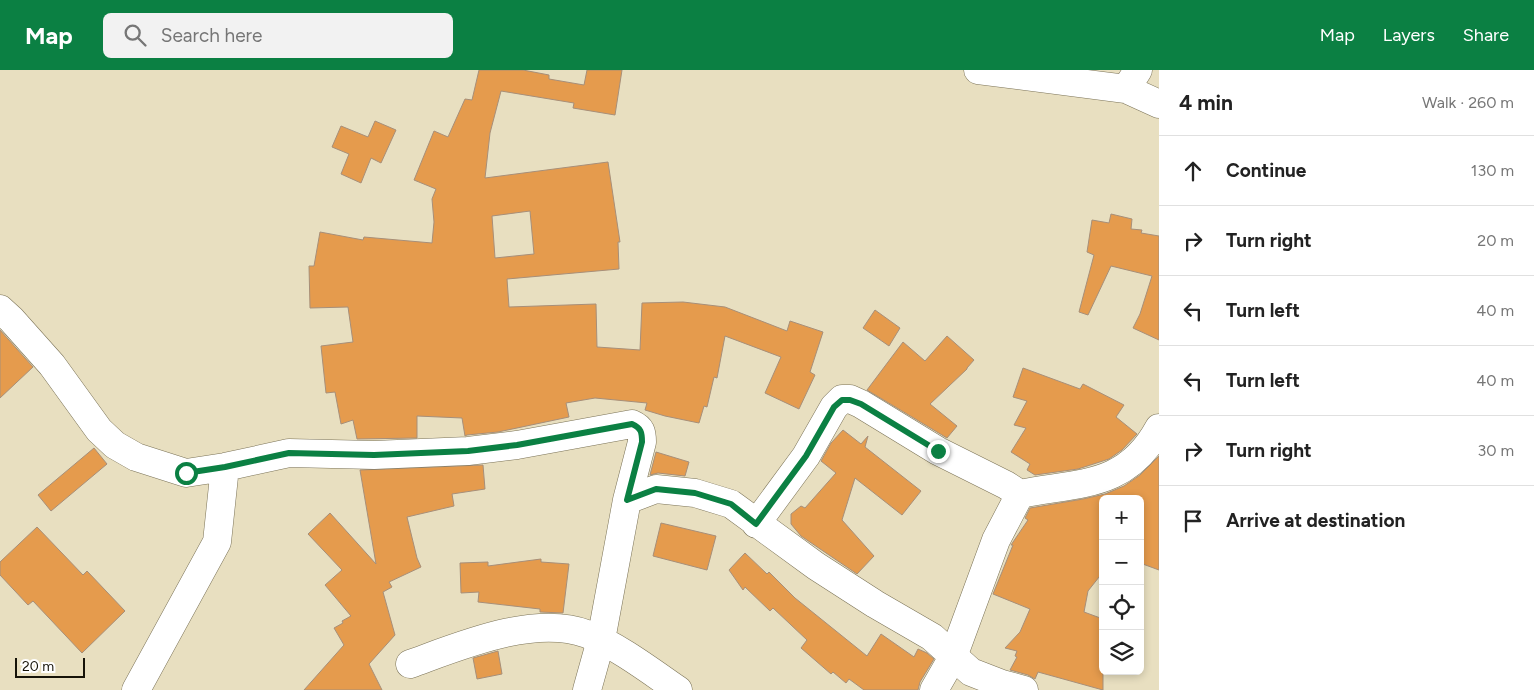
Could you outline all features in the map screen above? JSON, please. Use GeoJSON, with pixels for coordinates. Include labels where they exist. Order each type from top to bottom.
{"type":"FeatureCollection","features":[{"type":"Feature","properties":{"kind":"street"},"geometry":{"type":"LineString","coordinates":[[978,70],[1132,79],[1159,104]]}},
{"type":"Feature","properties":{"kind":"street"},"geometry":{"type":"LineString","coordinates":[[0,309],[12,319],[52,364],[99,430],[115,445],[136,457],[186,473],[225,467],[289,453],[374,455],[468,451],[517,445],[632,424],[639,427],[642,432],[642,442],[627,500],[601,640],[587,690]]}},
{"type":"Feature","properties":{"kind":"street"},"geometry":{"type":"LineString","coordinates":[[756,524],[806,456],[834,407],[842,400],[850,400],[861,404],[938,451],[1020,494],[1083,484],[1112,475],[1134,462],[1152,442],[1159,428]]}},
{"type":"Feature","properties":{"kind":"street"},"geometry":{"type":"LineString","coordinates":[[136,690],[217,542],[225,467]]}},
{"type":"Feature","properties":{"kind":"street"},"geometry":{"type":"LineString","coordinates":[[627,500],[656,489],[695,493],[731,504],[756,524],[825,572],[932,637],[971,672],[1024,690]]}},
{"type":"Feature","properties":{"kind":"street"},"geometry":{"type":"LineString","coordinates":[[934,690],[953,657],[996,540],[1020,494]]}},
{"type":"Feature","properties":{"kind":"street"},"geometry":{"type":"LineString","coordinates":[[410,664],[472,641],[522,630],[558,628],[585,633],[601,640],[678,690]]}},
{"type":"Feature","properties":{"kind":"building"},"geometry":{"type":"Polygon","coordinates":[[[479,70],[523,70],[549,75],[549,79],[584,85],[587,70],[622,70],[615,115],[573,108],[574,103],[501,91],[490,133],[485,178],[608,162],[620,242],[618,242],[619,269],[507,279],[509,307],[596,304],[597,347],[640,350],[642,303],[683,302],[725,307],[787,331],[790,321],[823,332],[810,372],[815,375],[799,409],[765,393],[781,357],[725,336],[717,378],[714,377],[707,407],[704,406],[699,423],[645,410],[647,403],[595,398],[566,403],[569,417],[498,432],[465,436],[462,418],[417,416],[417,438],[357,439],[353,420],[341,424],[335,392],[326,393],[321,346],[353,342],[348,307],[310,308],[309,266],[314,266],[320,232],[363,240],[364,237],[432,243],[434,222],[432,199],[436,189],[414,180],[434,131],[448,137],[465,99],[472,100],[479,70]],[[530,211],[492,216],[495,258],[534,254],[530,211]]]}},
{"type":"Feature","properties":{"kind":"building"},"geometry":{"type":"Polygon","coordinates":[[[375,121],[396,130],[381,163],[371,158],[361,183],[341,174],[349,154],[332,147],[341,126],[368,137],[375,121]]]}},
{"type":"Feature","properties":{"kind":"building"},"geometry":{"type":"Polygon","coordinates":[[[1111,214],[1132,219],[1131,229],[1142,230],[1141,233],[1159,236],[1159,340],[1133,328],[1140,314],[1152,276],[1111,266],[1088,315],[1079,312],[1094,255],[1087,252],[1092,220],[1109,223],[1111,214]]]}},
{"type":"Feature","properties":{"kind":"building"},"geometry":{"type":"Polygon","coordinates":[[[875,310],[900,328],[889,346],[863,328],[875,310]]]}},
{"type":"Feature","properties":{"kind":"building"},"geometry":{"type":"Polygon","coordinates":[[[0,330],[33,367],[0,398],[0,330]]]}},
{"type":"Feature","properties":{"kind":"building"},"geometry":{"type":"Polygon","coordinates":[[[947,336],[974,360],[930,404],[957,426],[947,438],[867,390],[903,342],[925,361],[947,336]]]}},
{"type":"Feature","properties":{"kind":"building"},"geometry":{"type":"Polygon","coordinates":[[[1023,368],[1080,389],[1083,384],[1124,405],[1116,417],[1137,434],[1122,450],[1109,459],[1078,469],[1035,475],[1027,470],[1030,464],[1011,452],[1026,428],[1014,425],[1027,401],[1013,397],[1023,368]]]}},
{"type":"Feature","properties":{"kind":"building"},"geometry":{"type":"Polygon","coordinates":[[[843,430],[861,444],[868,436],[865,447],[921,491],[902,515],[855,478],[842,520],[874,556],[857,574],[801,536],[791,524],[791,514],[801,506],[805,508],[836,473],[821,461],[831,443],[843,430]]]}},
{"type":"Feature","properties":{"kind":"building"},"geometry":{"type":"Polygon","coordinates":[[[94,448],[107,464],[51,511],[38,495],[94,448]]]}},
{"type":"Feature","properties":{"kind":"building"},"geometry":{"type":"Polygon","coordinates":[[[656,452],[689,462],[685,476],[658,473],[650,475],[656,452]]]}},
{"type":"Feature","properties":{"kind":"building"},"geometry":{"type":"Polygon","coordinates":[[[1159,456],[1159,570],[1144,564],[1144,495],[1101,495],[1124,486],[1140,475],[1159,456]]]}},
{"type":"Feature","properties":{"kind":"building"},"geometry":{"type":"Polygon","coordinates":[[[483,465],[485,489],[452,494],[454,506],[407,517],[421,567],[389,582],[392,587],[383,592],[395,635],[369,664],[382,690],[304,690],[344,645],[334,628],[351,616],[325,585],[342,570],[308,534],[330,513],[376,564],[360,470],[483,465]]]}},
{"type":"Feature","properties":{"kind":"building"},"geometry":{"type":"Polygon","coordinates":[[[1099,495],[1099,577],[1088,591],[1084,612],[1099,618],[1099,675],[1103,675],[1103,690],[1038,672],[1035,679],[1010,670],[1017,657],[1015,656],[1017,651],[1005,648],[1020,632],[1030,609],[993,594],[1013,545],[1011,545],[1028,520],[1025,518],[1030,508],[1099,495]]]}},
{"type":"Feature","properties":{"kind":"building"},"geometry":{"type":"Polygon","coordinates":[[[661,523],[716,536],[707,570],[653,556],[661,523]]]}},
{"type":"Feature","properties":{"kind":"building"},"geometry":{"type":"Polygon","coordinates":[[[37,527],[83,575],[87,571],[125,611],[82,653],[33,601],[28,605],[0,575],[0,562],[37,527]]]}},
{"type":"Feature","properties":{"kind":"building"},"geometry":{"type":"Polygon","coordinates":[[[745,553],[767,574],[769,572],[795,598],[867,656],[881,634],[914,657],[918,649],[927,653],[934,659],[920,682],[918,690],[864,690],[849,679],[846,683],[833,672],[831,674],[801,648],[807,640],[773,608],[770,611],[745,587],[743,590],[729,570],[745,553]]]}},
{"type":"Feature","properties":{"kind":"building"},"geometry":{"type":"Polygon","coordinates":[[[541,559],[541,562],[569,564],[563,613],[540,612],[540,609],[478,602],[479,592],[461,593],[460,563],[488,562],[488,566],[541,559]]]}},
{"type":"Feature","properties":{"kind":"building"},"geometry":{"type":"Polygon","coordinates":[[[498,651],[502,674],[477,679],[473,658],[498,651]]]}},
{"type":"Feature","properties":{"kind":"route"},"geometry":{"type":"LineString","coordinates":[[186,473],[225,467],[289,453],[374,455],[468,451],[517,445],[632,424],[639,427],[642,432],[642,442],[627,500],[656,489],[695,493],[731,504],[756,524],[806,456],[834,407],[842,400],[850,400],[861,404],[938,451]]}}]}
